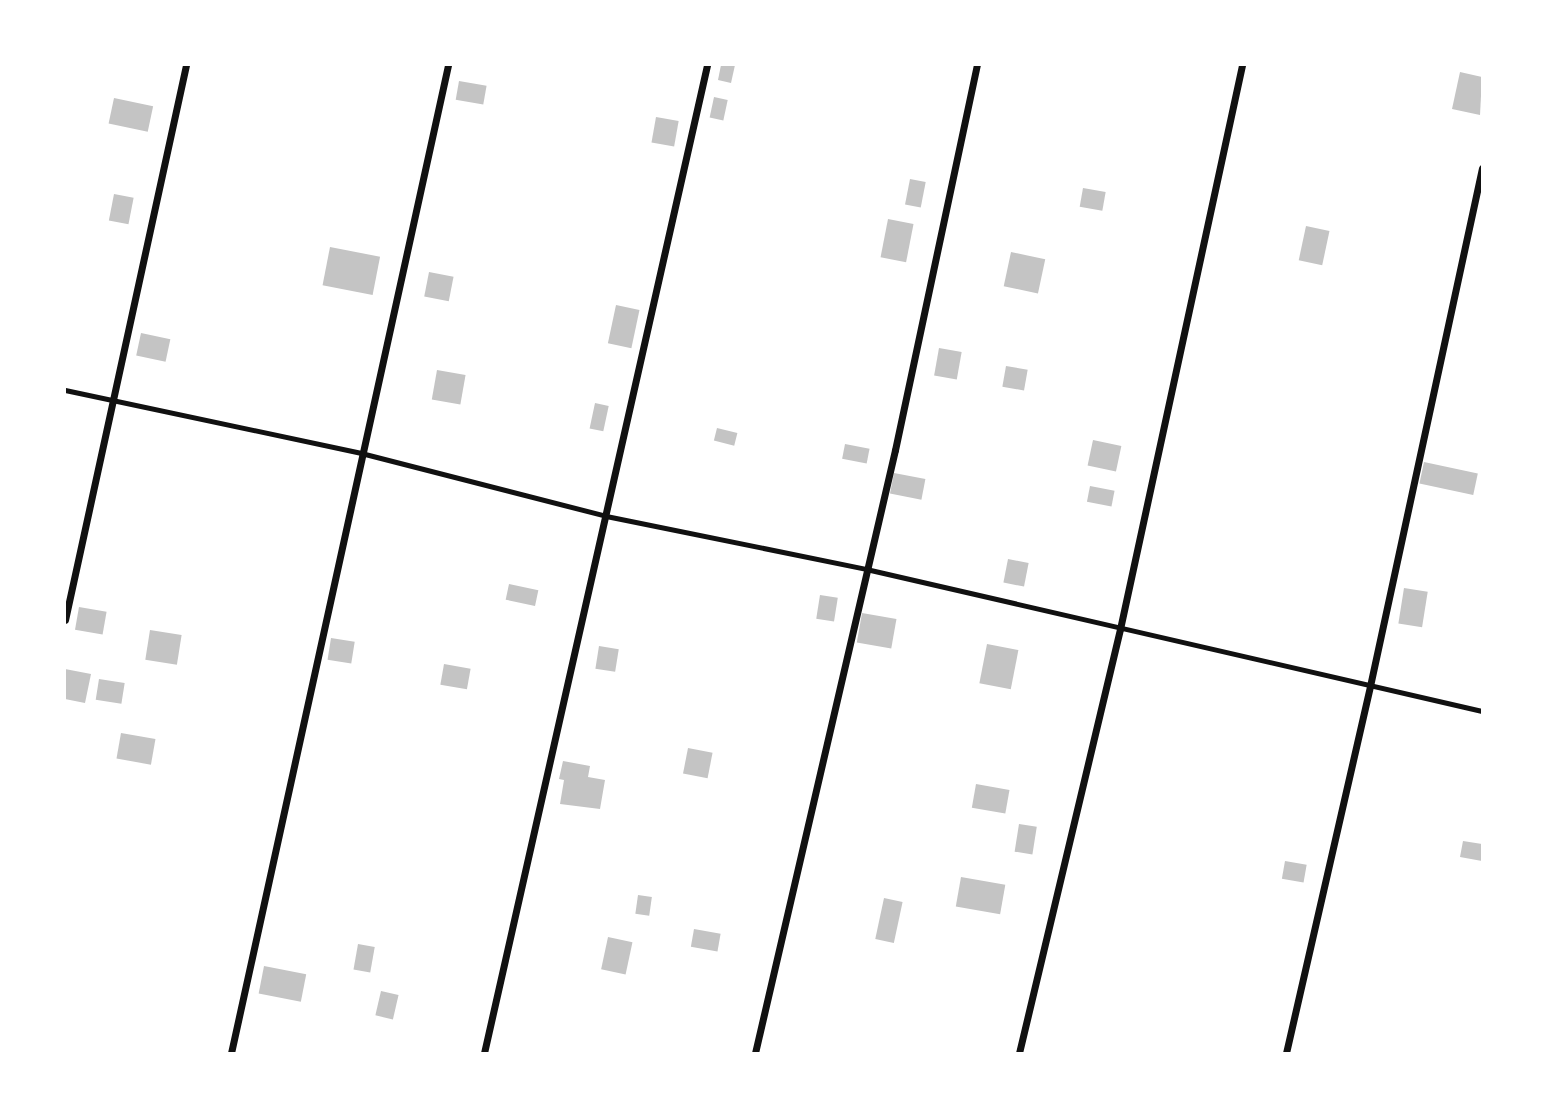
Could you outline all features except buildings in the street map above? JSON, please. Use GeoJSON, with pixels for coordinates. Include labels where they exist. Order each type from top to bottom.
{"type":"FeatureCollection","features":[{"type":"Feature","properties":{"kind":"street"},"geometry":{"type":"LineString","coordinates":[[65,620],[186,65]]}},
{"type":"Feature","properties":{"kind":"street"},"geometry":{"type":"LineString","coordinates":[[231,1053],[448,65]]}},
{"type":"Feature","properties":{"kind":"street"},"geometry":{"type":"LineString","coordinates":[[484,1053],[707,65]]}},
{"type":"Feature","properties":{"kind":"street"},"geometry":{"type":"LineString","coordinates":[[755,1053],[898,437],[977,65]]}},
{"type":"Feature","properties":{"kind":"street"},"geometry":{"type":"LineString","coordinates":[[1019,1053],[1120,629],[1242,65]]}},
{"type":"Feature","properties":{"kind":"street"},"geometry":{"type":"LineString","coordinates":[[1286,1053],[1370,686],[1482,168]]}},
{"type":"Feature","properties":{"kind":"lane"},"geometry":{"type":"LineString","coordinates":[[65,390],[361,453],[606,516],[866,569],[1482,711]]}}]}
